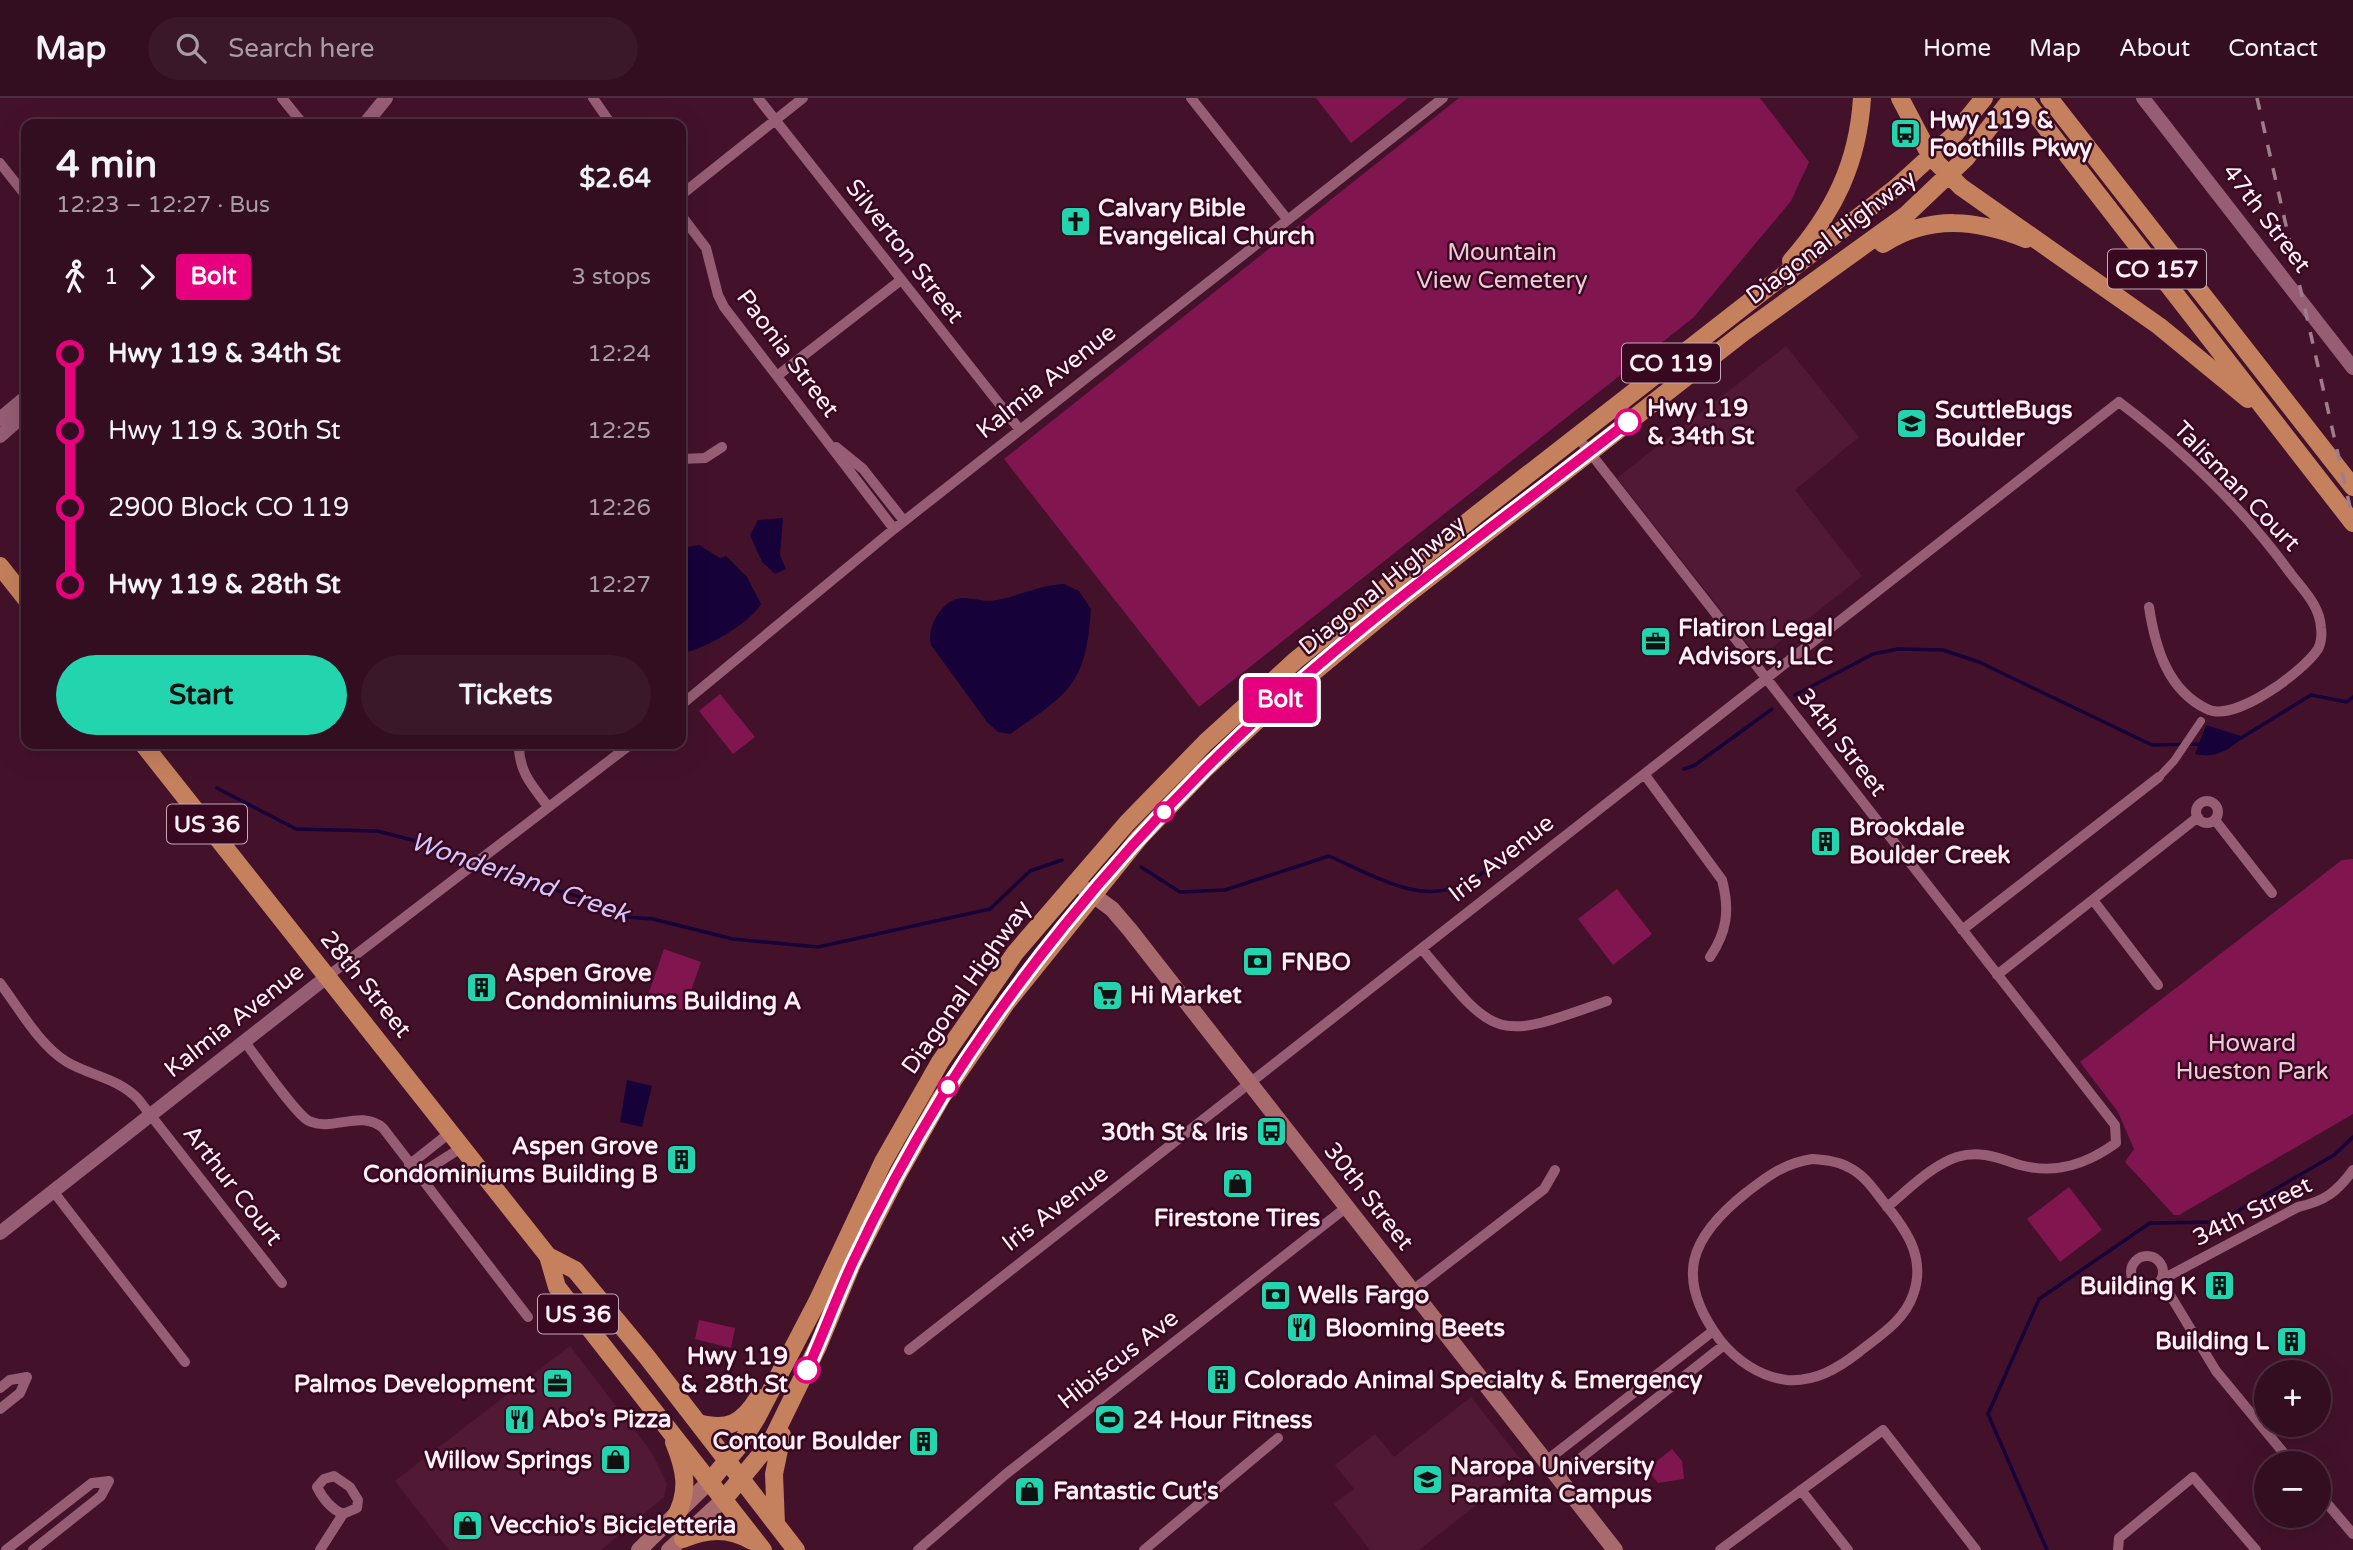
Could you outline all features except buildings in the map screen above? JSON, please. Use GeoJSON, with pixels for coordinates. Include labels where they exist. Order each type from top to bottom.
{"type":"FeatureCollection","features":[{"type":"Feature","properties":{"kind":"highway","name":"CO 119"},"geometry":{"type":"LineString","coordinates":[[1765,290],[1816,233],[1846,180],[1855,152],[1862,98]]}},
{"type":"Feature","properties":{"kind":"highway"},"geometry":{"type":"LineString","coordinates":[[1900,98],[1931,157],[1949,176],[2189,348],[2267,415]]}},
{"type":"Feature","properties":{"kind":"highway","name":"Diagonal Highway"},"geometry":{"type":"LineString","coordinates":[[711,1480],[756,1419],[883,1162],[940,1062],[1015,953],[1173,774],[1296,660],[1931,157],[1984,98]]}},
{"type":"Feature","properties":{"kind":"highway","name":"Diagonal Highway"},"geometry":{"type":"LineString","coordinates":[[724,1499],[771,1442],[852,1264],[915,1142],[989,1026],[1092,893],[1204,769],[1309,675],[1590,452],[1751,327],[1858,252],[1949,176],[2012,98]]}},
{"type":"Feature","properties":{"kind":"highway"},"geometry":{"type":"LineString","coordinates":[[1966,158],[2001,134],[2025,98]]}},
{"type":"Feature","properties":{"kind":"highway","name":"CO 157"},"geometry":{"type":"LineString","coordinates":[[2025,98],[2043,125],[2353,523]]}},
{"type":"Feature","properties":{"kind":"highway","name":"CO 157"},"geometry":{"type":"LineString","coordinates":[[2053,102],[2353,487]]}},
{"type":"Feature","properties":{"kind":"highway"},"geometry":{"type":"LineString","coordinates":[[1751,327],[1779,315],[1892,239],[1928,224],[1984,225],[2052,251]]}},
{"type":"Feature","properties":{"kind":"highway"},"geometry":{"type":"LineString","coordinates":[[0,566],[21,593]]}},
{"type":"Feature","properties":{"kind":"highway"},"geometry":{"type":"LineString","coordinates":[[1296,660],[1309,675]]}},
{"type":"Feature","properties":{"kind":"highway","name":"28th Street"},"geometry":{"type":"LineString","coordinates":[[147,749],[548,1255],[557,1287],[761,1547]]}},
{"type":"Feature","properties":{"kind":"highway","name":"28th Street"},"geometry":{"type":"LineString","coordinates":[[548,1255],[575,1270],[796,1550]]}},
{"type":"Feature","properties":{"kind":"highway"},"geometry":{"type":"LineString","coordinates":[[698,1423],[716,1428],[741,1419],[752,1408],[794,1343]]}},
{"type":"Feature","properties":{"kind":"highway","name":"CO 119"},"geometry":{"type":"LineString","coordinates":[[776,1524],[774,1474],[784,1418]]}},
{"type":"Feature","properties":{"kind":"highway"},"geometry":{"type":"LineString","coordinates":[[666,1423],[685,1474],[684,1497],[674,1517]]}},
{"type":"Feature","properties":{"kind":"highway"},"geometry":{"type":"LineString","coordinates":[[676,1545],[703,1532],[719,1530],[737,1533],[761,1547]]}},
{"type":"Feature","properties":{"kind":"main road","name":"30th Street"},"geometry":{"type":"LineString","coordinates":[[1075,882],[1116,913],[1252,1083],[1615,1550]]}},
{"type":"Feature","properties":{"kind":"main road"},"geometry":{"type":"LineString","coordinates":[[639,1550],[711,1480]]}},
{"type":"Feature","properties":{"kind":"main road"},"geometry":{"type":"LineString","coordinates":[[676,1545],[724,1499]]}},
{"type":"Feature","properties":{"kind":"street"},"geometry":{"type":"LineString","coordinates":[[282,98],[299,119]]}},
{"type":"Feature","properties":{"kind":"street"},"geometry":{"type":"LineString","coordinates":[[369,119],[386,98]]}},
{"type":"Feature","properties":{"kind":"street"},"geometry":{"type":"LineString","coordinates":[[593,98],[608,119]]}},
{"type":"Feature","properties":{"kind":"street","name":"Silverton Street"},"geometry":{"type":"LineString","coordinates":[[758,98],[1020,430]]}},
{"type":"Feature","properties":{"kind":"street"},"geometry":{"type":"LineString","coordinates":[[686,191],[803,98]]}},
{"type":"Feature","properties":{"kind":"street"},"geometry":{"type":"LineString","coordinates":[[1191,98],[1287,219]]}},
{"type":"Feature","properties":{"kind":"street","name":"Kalmia Avenue"},"geometry":{"type":"LineString","coordinates":[[686,701],[904,521],[1443,98]]}},
{"type":"Feature","properties":{"kind":"street","name":"47th Street"},"geometry":{"type":"LineString","coordinates":[[2143,98],[2353,368]]}},
{"type":"Feature","properties":{"kind":"street"},"geometry":{"type":"LineString","coordinates":[[0,163],[21,190]]}},
{"type":"Feature","properties":{"kind":"street","name":"Paonia Street"},"geometry":{"type":"LineString","coordinates":[[686,222],[706,248],[718,296],[724,307],[894,529]]}},
{"type":"Feature","properties":{"kind":"street"},"geometry":{"type":"LineString","coordinates":[[777,376],[901,280]]}},
{"type":"Feature","properties":{"kind":"street"},"geometry":{"type":"LineString","coordinates":[[0,419],[21,401]]}},
{"type":"Feature","properties":{"kind":"street","name":"Talisman Court"},"geometry":{"type":"LineString","coordinates":[[2119,402],[2197,466],[2266,539],[2318,609],[2322,630],[2319,648],[2285,679],[2237,710],[2207,710]]}},
{"type":"Feature","properties":{"kind":"street","name":"Iris Avenue"},"geometry":{"type":"LineString","coordinates":[[909,1350],[2119,402]]}},
{"type":"Feature","properties":{"kind":"street"},"geometry":{"type":"LineString","coordinates":[[0,436],[21,417]]}},
{"type":"Feature","properties":{"kind":"street","name":"34th Street"},"geometry":{"type":"LineString","coordinates":[[1577,436],[2115,1125],[2116,1143],[2080,1164],[2037,1168],[1989,1154],[1957,1157],[1942,1163],[1887,1207]]}},
{"type":"Feature","properties":{"kind":"street","name":"Paonia Street"},"geometry":{"type":"LineString","coordinates":[[828,441],[858,463],[904,521]]}},
{"type":"Feature","properties":{"kind":"street"},"geometry":{"type":"LineString","coordinates":[[686,459],[705,458],[722,447]]}},
{"type":"Feature","properties":{"kind":"street"},"geometry":{"type":"LineString","coordinates":[[1962,930],[2159,777],[2174,761],[2201,721],[2207,710],[2187,694],[2166,670],[2154,639],[2149,607]]}},
{"type":"Feature","properties":{"kind":"street"},"geometry":{"type":"LineString","coordinates":[[519,749],[519,759],[525,776],[547,805]]}},
{"type":"Feature","properties":{"kind":"street","name":"Kalmia Avenue"},"geometry":{"type":"LineString","coordinates":[[0,1233],[487,851],[624,749]]}},
{"type":"Feature","properties":{"kind":"street"},"geometry":{"type":"LineString","coordinates":[[1645,775],[1722,880],[1726,897],[1726,925],[1710,957]]}},
{"type":"Feature","properties":{"kind":"street"},"geometry":{"type":"LineString","coordinates":[[1997,975],[2197,817],[2199,805],[2208,801],[2218,810],[2215,820]]}},
{"type":"Feature","properties":{"kind":"street"},"geometry":{"type":"LineString","coordinates":[[2197,817],[2204,823],[2215,820]]}},
{"type":"Feature","properties":{"kind":"street"},"geometry":{"type":"LineString","coordinates":[[2215,820],[2272,893]]}},
{"type":"Feature","properties":{"kind":"street"},"geometry":{"type":"LineString","coordinates":[[2093,900],[2158,985]]}},
{"type":"Feature","properties":{"kind":"street"},"geometry":{"type":"LineString","coordinates":[[1422,949],[1473,1010],[1483,1018],[1506,1026],[1535,1026],[1607,1001]]}},
{"type":"Feature","properties":{"kind":"street","name":"Arthur Court"},"geometry":{"type":"LineString","coordinates":[[0,983],[58,1055],[121,1085],[150,1113],[282,1283]]}},
{"type":"Feature","properties":{"kind":"street"},"geometry":{"type":"LineString","coordinates":[[244,1041],[304,1117],[319,1123],[367,1119],[376,1122],[528,1317]]}},
{"type":"Feature","properties":{"kind":"street"},"geometry":{"type":"LineString","coordinates":[[409,1165],[452,1131]]}},
{"type":"Feature","properties":{"kind":"street"},"geometry":{"type":"LineString","coordinates":[[418,1176],[464,1146]]}},
{"type":"Feature","properties":{"kind":"street"},"geometry":{"type":"LineString","coordinates":[[1828,1160],[1849,1167],[1866,1180],[1887,1207],[1911,1239],[1917,1260],[1913,1297],[1895,1323],[1843,1364],[1823,1375],[1801,1380],[1769,1376],[1746,1365],[1713,1331],[1694,1291],[1693,1268],[1698,1245],[1720,1213],[1776,1170],[1796,1161],[1828,1160]]}},
{"type":"Feature","properties":{"kind":"street"},"geometry":{"type":"LineString","coordinates":[[1413,1290],[1544,1189],[1555,1170]]}},
{"type":"Feature","properties":{"kind":"street","name":"34th Street"},"geometry":{"type":"LineString","coordinates":[[2282,1451],[2216,1371],[2161,1279],[2298,1208],[2322,1202],[2339,1190],[2353,1170]]}},
{"type":"Feature","properties":{"kind":"street"},"geometry":{"type":"LineString","coordinates":[[53,1191],[185,1362]]}},
{"type":"Feature","properties":{"kind":"street","name":"Hibiscus Ave"},"geometry":{"type":"LineString","coordinates":[[918,1550],[1006,1474],[1348,1206]]}},
{"type":"Feature","properties":{"kind":"street"},"geometry":{"type":"LineString","coordinates":[[1546,1461],[1713,1331]]}},
{"type":"Feature","properties":{"kind":"street"},"geometry":{"type":"LineString","coordinates":[[1558,1476],[1724,1345]]}},
{"type":"Feature","properties":{"kind":"street"},"geometry":{"type":"LineString","coordinates":[[0,1388],[10,1380],[27,1377],[20,1393],[0,1409]]}},
{"type":"Feature","properties":{"kind":"street"},"geometry":{"type":"LineString","coordinates":[[1720,1550],[1883,1430],[1976,1550]]}},
{"type":"Feature","properties":{"kind":"street"},"geometry":{"type":"LineString","coordinates":[[1144,1550],[1278,1438]]}},
{"type":"Feature","properties":{"kind":"street"},"geometry":{"type":"LineString","coordinates":[[2118,1550],[2119,1538],[2193,1478],[2256,1550]]}},
{"type":"Feature","properties":{"kind":"street"},"geometry":{"type":"LineString","coordinates":[[6,1550],[21,1546],[92,1483],[109,1481],[100,1496],[33,1550]]}},
{"type":"Feature","properties":{"kind":"street"},"geometry":{"type":"LineString","coordinates":[[1801,1490],[1848,1550]]}},
{"type":"Feature","properties":{"kind":"street"},"geometry":{"type":"LineString","coordinates":[[2331,1508],[2353,1534]]}},
{"type":"Feature","properties":{"kind":"street"},"geometry":{"type":"LineString","coordinates":[[320,1550],[343,1514]]}},
{"type":"Feature","properties":{"kind":"shaded area"},"geometry":{"type":"Polygon","coordinates":[[[1786,346],[1859,437],[1795,490],[1862,576],[1759,658],[1617,478],[1786,346]]]}},
{"type":"Feature","properties":{"kind":"shaded area"},"geometry":{"type":"Polygon","coordinates":[[[783,518],[780,555],[786,569],[775,574],[762,562],[750,535],[758,520],[783,518]]]}},
{"type":"Feature","properties":{"kind":"shaded area"},"geometry":{"type":"Polygon","coordinates":[[[699,545],[720,558],[726,556],[747,577],[761,604],[737,627],[715,641],[686,652],[686,547],[699,545]]]}},
{"type":"Feature","properties":{"kind":"shaded area"},"geometry":{"type":"Polygon","coordinates":[[[1064,584],[1079,591],[1091,609],[1089,634],[1079,671],[1061,696],[1047,708],[1010,734],[998,732],[987,722],[931,645],[934,622],[943,608],[956,599],[997,600],[1064,584]]]}},
{"type":"Feature","properties":{"kind":"shaded area"},"geometry":{"type":"Polygon","coordinates":[[[2206,725],[2244,737],[2221,752],[2195,754],[2206,725]]]}},
{"type":"Feature","properties":{"kind":"shaded area"},"geometry":{"type":"Polygon","coordinates":[[[627,1080],[652,1086],[642,1127],[620,1122],[627,1080]]]}},
{"type":"Feature","properties":{"kind":"shaded area","name":"Willow Springs"},"geometry":{"type":"Polygon","coordinates":[[[570,1346],[652,1453],[667,1484],[664,1497],[601,1550],[449,1550],[395,1481],[570,1346]]]}},
{"type":"Feature","properties":{"kind":"shaded area","name":"Naropa University Paramita Campus"},"geometry":{"type":"Polygon","coordinates":[[[1471,1397],[1526,1466],[1419,1550],[1370,1550],[1334,1504],[1354,1489],[1335,1465],[1375,1434],[1394,1457],[1471,1397]]]}},
{"type":"Feature","properties":{"kind":"green space"},"geometry":{"type":"Polygon","coordinates":[[[1316,98],[1408,98],[1351,143],[1316,98]]]}},
{"type":"Feature","properties":{"kind":"green space","name":"Mountain View Cemetery"},"geometry":{"type":"Polygon","coordinates":[[[1459,98],[1760,98],[1809,162],[1791,201],[1693,318],[1199,707],[1004,459],[1459,98]]]}},
{"type":"Feature","properties":{"kind":"green space"},"geometry":{"type":"Polygon","coordinates":[[[720,694],[755,737],[733,754],[699,711],[720,694]]]}},
{"type":"Feature","properties":{"kind":"green space","name":"Howard Hueston Park"},"geometry":{"type":"Polygon","coordinates":[[[2353,859],[2353,1114],[2179,1215],[2174,1215],[2125,1162],[2134,1149],[2118,1112],[2080,1062],[2342,860],[2353,859]]]}},
{"type":"Feature","properties":{"kind":"green space"},"geometry":{"type":"Polygon","coordinates":[[[1617,889],[1652,934],[1613,965],[1578,919],[1617,889]]]}},
{"type":"Feature","properties":{"kind":"green space"},"geometry":{"type":"Polygon","coordinates":[[[664,949],[701,962],[684,1011],[647,998],[664,949]]]}},
{"type":"Feature","properties":{"kind":"green space"},"geometry":{"type":"Polygon","coordinates":[[[2069,1187],[2102,1230],[2060,1262],[2027,1219],[2069,1187]]]}},
{"type":"Feature","properties":{"kind":"green space"},"geometry":{"type":"Polygon","coordinates":[[[699,1320],[735,1328],[731,1348],[695,1339],[699,1320]]]}},
{"type":"Feature","properties":{"kind":"green space"},"geometry":{"type":"Polygon","coordinates":[[[1672,1449],[1682,1461],[1684,1479],[1658,1483],[1647,1469],[1672,1449]]]}},
{"type":"Feature","properties":{"kind":"waterway","name":"Wonderland Creek"},"geometry":{"type":"LineString","coordinates":[[1795,695],[1873,654],[1898,649],[1943,650],[1979,662],[2152,745],[2202,744]]}},
{"type":"Feature","properties":{"kind":"waterway","name":"Wonderland Creek"},"geometry":{"type":"LineString","coordinates":[[2241,738],[2311,695],[2347,702],[2353,697]]}},
{"type":"Feature","properties":{"kind":"waterway","name":"Wonderland Creek"},"geometry":{"type":"LineString","coordinates":[[1684,769],[1695,765],[1772,709]]}},
{"type":"Feature","properties":{"kind":"waterway","name":"Wonderland Creek"},"geometry":{"type":"LineString","coordinates":[[217,788],[296,829],[377,831],[432,845],[472,862]]}},
{"type":"Feature","properties":{"kind":"waterway","name":"Wonderland Creek"},"geometry":{"type":"LineString","coordinates":[[1141,867],[1180,892],[1225,890],[1329,856],[1395,885],[1430,891],[1447,890],[1464,884],[1496,863]]}},
{"type":"Feature","properties":{"kind":"waterway","name":"Wonderland Creek"},"geometry":{"type":"LineString","coordinates":[[479,865],[502,875],[591,900],[627,917],[653,919],[733,939],[818,947],[990,909],[1030,871],[1062,860]]}},
{"type":"Feature","properties":{"kind":"waterway"},"geometry":{"type":"LineString","coordinates":[[2047,1550],[1988,1414],[2039,1299],[2150,1223],[2219,1222],[2334,1155],[2353,1137]]}},
{"type":"Feature","properties":{"kind":"railway"},"geometry":{"type":"LineString","coordinates":[[2257,98],[2353,520]]}},
{"type":"Feature","properties":{"kind":"bus line","name":"Bolt"},"geometry":{"type":"LineString","coordinates":[[807,1370],[852,1264],[941,1098],[1007,1002],[1092,893],[1139,838],[1204,769],[1309,675],[1458,554],[1628,422]]}},
{"type":"Feature","properties":{"kind":"place","name":"Hwy 119 & Foothills Pkwy"},"geometry":{"type":"Point","coordinates":[1906,134]}},
{"type":"Feature","properties":{"kind":"place","name":"Calvary Bible Evangelical Church"},"geometry":{"type":"Point","coordinates":[1075,222]}},
{"type":"Feature","properties":{"kind":"place","name":"Hwy 119 & 34th St"},"geometry":{"type":"Point","coordinates":[1628,422]}},
{"type":"Feature","properties":{"kind":"place","name":"ScuttleBugs Boulder"},"geometry":{"type":"Point","coordinates":[1912,424]}},
{"type":"Feature","properties":{"kind":"place","name":"Flatiron Legal Advisors, LLC"},"geometry":{"type":"Point","coordinates":[1655,642]}},
{"type":"Feature","properties":{"kind":"place","name":"Brookdale Boulder Creek"},"geometry":{"type":"Point","coordinates":[1826,841]}},
{"type":"Feature","properties":{"kind":"place","name":"FNBO"},"geometry":{"type":"Point","coordinates":[1258,962]}},
{"type":"Feature","properties":{"kind":"place","name":"Aspen Grove Condominiums Building A"},"geometry":{"type":"Point","coordinates":[482,987]}},
{"type":"Feature","properties":{"kind":"place","name":"Hi Market"},"geometry":{"type":"Point","coordinates":[1107,995]}},
{"type":"Feature","properties":{"kind":"place","name":"30th St & Iris"},"geometry":{"type":"Point","coordinates":[1271,1132]}},
{"type":"Feature","properties":{"kind":"place","name":"Aspen Grove Condominiums Building B"},"geometry":{"type":"Point","coordinates":[681,1160]}},
{"type":"Feature","properties":{"kind":"place","name":"Firestone Tires"},"geometry":{"type":"Point","coordinates":[1237,1184]}},
{"type":"Feature","properties":{"kind":"place","name":"Building K"},"geometry":{"type":"Point","coordinates":[2219,1286]}},
{"type":"Feature","properties":{"kind":"place","name":"Wells Fargo"},"geometry":{"type":"Point","coordinates":[1275,1295]}},
{"type":"Feature","properties":{"kind":"place","name":"Blooming Beets"},"geometry":{"type":"Point","coordinates":[1302,1328]}},
{"type":"Feature","properties":{"kind":"place","name":"Building L"},"geometry":{"type":"Point","coordinates":[2292,1341]}},
{"type":"Feature","properties":{"kind":"place","name":"Hwy 119 & 28th St"},"geometry":{"type":"Point","coordinates":[807,1370]}},
{"type":"Feature","properties":{"kind":"place","name":"Colorado Animal Specialty & Emergency"},"geometry":{"type":"Point","coordinates":[1221,1380]}},
{"type":"Feature","properties":{"kind":"place","name":"Palmos Development"},"geometry":{"type":"Point","coordinates":[558,1384]}},
{"type":"Feature","properties":{"kind":"place","name":"Abo's Pizza"},"geometry":{"type":"Point","coordinates":[519,1419]}},
{"type":"Feature","properties":{"kind":"place","name":"24 Hour Fitness"},"geometry":{"type":"Point","coordinates":[1110,1420]}},
{"type":"Feature","properties":{"kind":"place","name":"Contour Boulder"},"geometry":{"type":"Point","coordinates":[924,1441]}},
{"type":"Feature","properties":{"kind":"place","name":"Willow Springs"},"geometry":{"type":"Point","coordinates":[615,1460]}},
{"type":"Feature","properties":{"kind":"place","name":"Naropa University Paramita Campus"},"geometry":{"type":"Point","coordinates":[1427,1480]}},
{"type":"Feature","properties":{"kind":"place","name":"Fantastic Cut's"},"geometry":{"type":"Point","coordinates":[1030,1491]}},
{"type":"Feature","properties":{"kind":"place","name":"Vecchio's Bicicletteria"},"geometry":{"type":"Point","coordinates":[467,1525]}}]}
